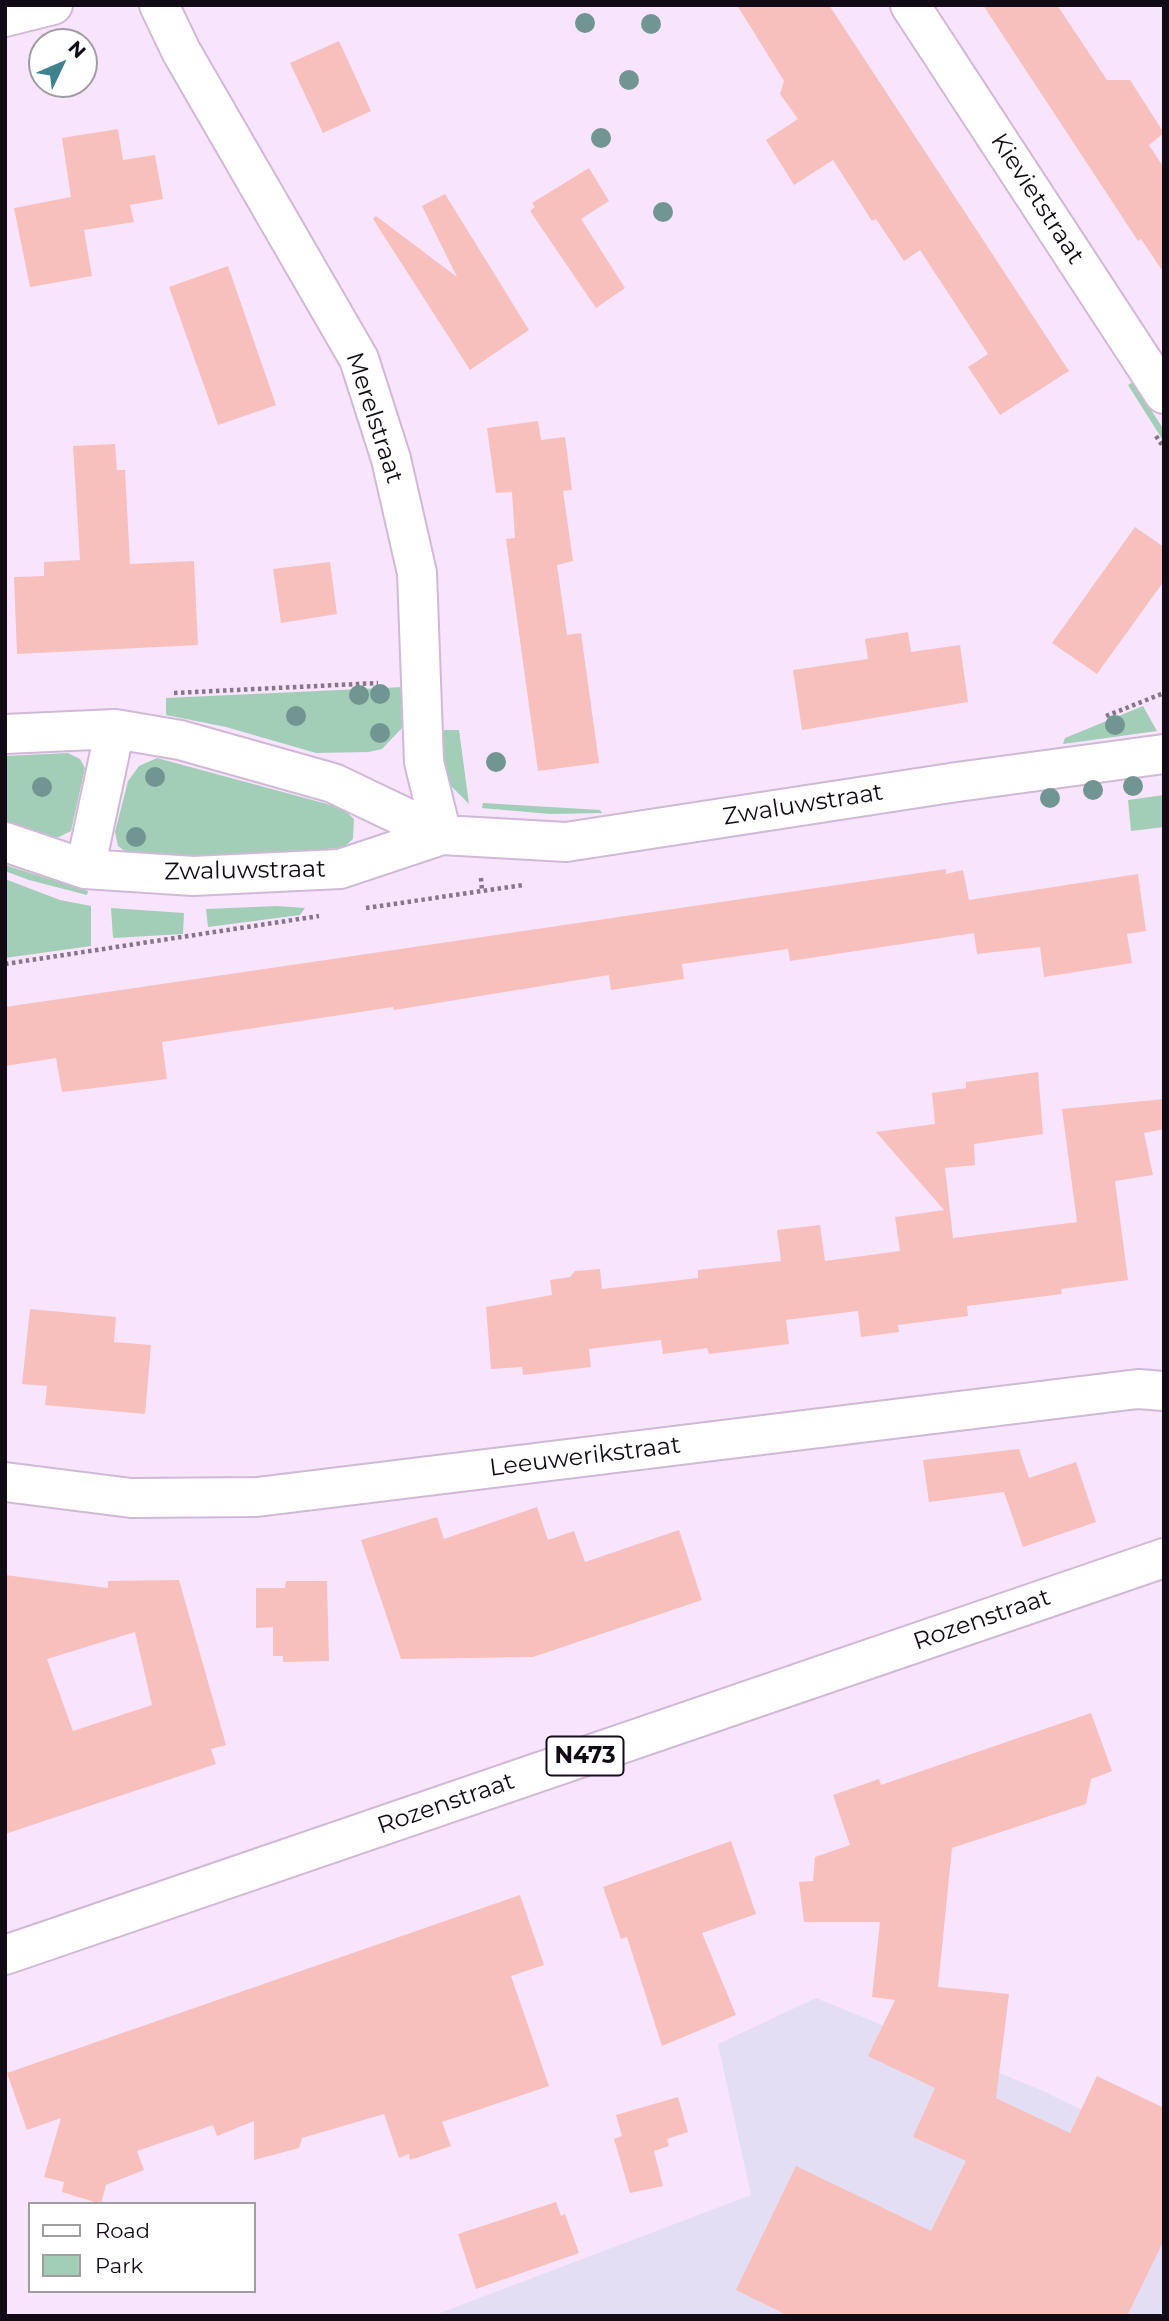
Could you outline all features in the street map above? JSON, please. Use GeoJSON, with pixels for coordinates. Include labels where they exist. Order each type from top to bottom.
{"type":"FeatureCollection","features":[{"type":"Feature","properties":{"kind":"street"},"geometry":{"type":"LineString","coordinates":[[5,17],[53,5]]}},
{"type":"Feature","properties":{"kind":"street","name":"Merelstraat"},"geometry":{"type":"LineString","coordinates":[[159,5],[181,51],[359,359],[391,459],[417,573],[424,762],[442,835]]}},
{"type":"Feature","properties":{"kind":"street","name":"Kievietstraat"},"geometry":{"type":"LineString","coordinates":[[911,5],[1164,394]]}},
{"type":"Feature","properties":{"kind":"street"},"geometry":{"type":"LineString","coordinates":[[85,869],[115,729]]}},
{"type":"Feature","properties":{"kind":"street","name":"Zwaluwstraat"},"geometry":{"type":"LineString","coordinates":[[5,734],[115,729],[180,740],[333,783],[442,835]]}},
{"type":"Feature","properties":{"kind":"street","name":"Zwaluwstraat"},"geometry":{"type":"LineString","coordinates":[[5,842],[85,869],[193,876],[340,869],[442,835],[566,842],[957,782],[1164,754]]}},
{"type":"Feature","properties":{"kind":"street","name":"Leeuwerikstraat"},"geometry":{"type":"LineString","coordinates":[[5,1482],[131,1498],[257,1497],[1125,1390],[1164,1391]]}},
{"type":"Feature","properties":{"kind":"street","name":"Rozenstraat"},"geometry":{"type":"LineString","coordinates":[[5,1955],[1164,1558]]}},
{"type":"Feature","properties":{"kind":"path"},"geometry":{"type":"LineString","coordinates":[[166,693],[384,683],[422,684]]}},
{"type":"Feature","properties":{"kind":"shaded area"},"geometry":{"type":"Polygon","coordinates":[[[816,1998],[1041,2090],[1164,2150],[1164,2316],[432,2316],[751,2195],[718,2044],[816,1998]]]}},
{"type":"Feature","properties":{"kind":"green space"},"geometry":{"type":"Polygon","coordinates":[[[1133,382],[1164,430],[1164,442],[1128,385],[1133,382]]]}},
{"type":"Feature","properties":{"kind":"green space"},"geometry":{"type":"Polygon","coordinates":[[[404,687],[402,728],[382,749],[369,752],[316,753],[226,727],[166,715],[166,698],[404,687]]]}},
{"type":"Feature","properties":{"kind":"green space"},"geometry":{"type":"Polygon","coordinates":[[[1143,706],[1157,731],[1063,744],[1065,738],[1143,706]]]}},
{"type":"Feature","properties":{"kind":"green space"},"geometry":{"type":"Polygon","coordinates":[[[439,730],[459,730],[469,804],[447,782],[441,760],[439,730]]]}},
{"type":"Feature","properties":{"kind":"green space"},"geometry":{"type":"Polygon","coordinates":[[[68,753],[80,759],[85,768],[71,831],[50,838],[5,821],[5,756],[68,753]]]}},
{"type":"Feature","properties":{"kind":"green space"},"geometry":{"type":"Polygon","coordinates":[[[157,758],[342,808],[354,819],[353,839],[343,848],[177,857],[130,855],[118,846],[115,832],[128,781],[139,766],[157,758]]]}},
{"type":"Feature","properties":{"kind":"green space"},"geometry":{"type":"Polygon","coordinates":[[[1164,795],[1164,827],[1131,831],[1128,800],[1164,795]]]}},
{"type":"Feature","properties":{"kind":"green space"},"geometry":{"type":"Polygon","coordinates":[[[483,803],[600,810],[602,813],[550,814],[482,808],[483,803]]]}},
{"type":"Feature","properties":{"kind":"green space"},"geometry":{"type":"Polygon","coordinates":[[[5,865],[88,891],[87,895],[29,880],[5,871],[5,865]]]}},
{"type":"Feature","properties":{"kind":"green space"},"geometry":{"type":"Polygon","coordinates":[[[5,879],[60,900],[91,906],[91,946],[5,958],[5,879]]]}},
{"type":"Feature","properties":{"kind":"green space"},"geometry":{"type":"Polygon","coordinates":[[[277,906],[305,908],[300,915],[208,927],[206,909],[277,906]]]}},
{"type":"Feature","properties":{"kind":"green space"},"geometry":{"type":"Polygon","coordinates":[[[111,908],[184,913],[183,934],[113,938],[111,908]]]}},
{"type":"Feature","properties":{"kind":"building"},"geometry":{"type":"Polygon","coordinates":[[[737,5],[829,5],[1069,371],[1000,415],[968,367],[988,354],[920,250],[904,261],[876,219],[872,221],[833,160],[794,185],[766,140],[798,119],[780,94],[784,81],[737,5]]]}},
{"type":"Feature","properties":{"kind":"building"},"geometry":{"type":"Polygon","coordinates":[[[983,5],[1057,5],[1107,80],[1130,80],[1164,133],[1149,145],[1164,168],[1164,273],[1141,239],[1138,241],[983,5]]]}},
{"type":"Feature","properties":{"kind":"building"},"geometry":{"type":"Polygon","coordinates":[[[339,41],[371,111],[323,133],[290,63],[339,41]]]}},
{"type":"Feature","properties":{"kind":"building"},"geometry":{"type":"Polygon","coordinates":[[[118,129],[123,160],[155,155],[163,199],[130,205],[134,222],[84,230],[92,276],[30,287],[14,208],[71,197],[62,138],[118,129]]]}},
{"type":"Feature","properties":{"kind":"building"},"geometry":{"type":"Polygon","coordinates":[[[589,168],[609,201],[581,219],[625,288],[596,308],[530,211],[535,207],[532,203],[589,168]]]}},
{"type":"Feature","properties":{"kind":"building"},"geometry":{"type":"Polygon","coordinates":[[[445,194],[529,330],[470,370],[373,219],[376,216],[457,277],[422,206],[445,194]]]}},
{"type":"Feature","properties":{"kind":"building"},"geometry":{"type":"Polygon","coordinates":[[[228,266],[276,405],[218,425],[169,287],[228,266]]]}},
{"type":"Feature","properties":{"kind":"building"},"geometry":{"type":"Polygon","coordinates":[[[538,421],[541,440],[565,437],[572,490],[563,491],[573,561],[557,565],[567,635],[581,633],[599,763],[538,771],[506,539],[515,538],[512,492],[496,493],[487,428],[538,421]]]}},
{"type":"Feature","properties":{"kind":"building"},"geometry":{"type":"Polygon","coordinates":[[[115,444],[117,470],[125,470],[130,564],[194,561],[198,645],[17,654],[14,577],[44,576],[44,562],[80,560],[73,446],[115,444]]]}},
{"type":"Feature","properties":{"kind":"building"},"geometry":{"type":"Polygon","coordinates":[[[1135,527],[1164,547],[1164,581],[1097,674],[1052,643],[1135,527]]]}},
{"type":"Feature","properties":{"kind":"building"},"geometry":{"type":"Polygon","coordinates":[[[330,562],[337,614],[281,623],[273,569],[330,562]]]}},
{"type":"Feature","properties":{"kind":"building"},"geometry":{"type":"Polygon","coordinates":[[[908,632],[911,652],[960,645],[968,702],[802,730],[793,670],[868,659],[865,639],[908,632]]]}},
{"type":"Feature","properties":{"kind":"building"},"geometry":{"type":"Polygon","coordinates":[[[946,869],[946,874],[963,870],[969,900],[1138,874],[1146,931],[1127,934],[1132,963],[1044,977],[1040,947],[977,954],[974,933],[790,961],[788,949],[682,964],[684,979],[611,990],[609,975],[394,1010],[393,1007],[162,1042],[167,1079],[62,1092],[56,1058],[5,1066],[5,1007],[946,869]]]}},
{"type":"Feature","properties":{"kind":"building"},"geometry":{"type":"Polygon","coordinates":[[[1038,1072],[1043,1134],[974,1144],[975,1165],[945,1168],[953,1238],[1077,1222],[1062,1109],[1164,1099],[1164,1129],[1144,1133],[1153,1175],[1115,1181],[1128,1280],[1061,1289],[1062,1294],[967,1306],[968,1316],[898,1325],[899,1332],[861,1337],[858,1311],[786,1320],[789,1344],[709,1354],[707,1348],[663,1354],[661,1340],[589,1349],[591,1367],[523,1375],[522,1367],[491,1369],[486,1307],[552,1295],[550,1280],[570,1277],[575,1271],[600,1269],[602,1289],[698,1278],[698,1270],[781,1261],[777,1230],[820,1225],[825,1261],[900,1251],[895,1217],[944,1210],[876,1132],[935,1124],[932,1093],[966,1088],[966,1082],[1038,1072]]]}},
{"type":"Feature","properties":{"kind":"building"},"geometry":{"type":"Polygon","coordinates":[[[30,1309],[116,1317],[114,1342],[151,1345],[145,1414],[45,1405],[47,1386],[22,1384],[30,1309]]]}},
{"type":"Feature","properties":{"kind":"building"},"geometry":{"type":"Polygon","coordinates":[[[1019,1449],[1029,1478],[1076,1462],[1096,1522],[1023,1547],[1004,1492],[929,1502],[923,1460],[1019,1449]]]}},
{"type":"Feature","properties":{"kind":"building"},"geometry":{"type":"Polygon","coordinates":[[[537,1507],[548,1540],[574,1531],[585,1562],[679,1530],[702,1600],[533,1657],[401,1659],[361,1540],[437,1517],[444,1539],[537,1507]]]}},
{"type":"Feature","properties":{"kind":"building"},"geometry":{"type":"Polygon","coordinates":[[[5,1575],[108,1588],[108,1581],[179,1580],[226,1745],[211,1749],[216,1764],[5,1834],[5,1575]],[[135,1632],[47,1659],[73,1731],[152,1705],[135,1632]]]}},
{"type":"Feature","properties":{"kind":"building"},"geometry":{"type":"Polygon","coordinates":[[[286,1581],[327,1581],[329,1661],[283,1662],[283,1656],[273,1656],[273,1627],[256,1628],[256,1588],[285,1588],[286,1581]]]}},
{"type":"Feature","properties":{"kind":"building"},"geometry":{"type":"Polygon","coordinates":[[[1091,1713],[1112,1771],[1091,1779],[1086,1804],[952,1848],[938,1987],[1009,1994],[996,2098],[1070,2133],[1097,2076],[1164,2108],[1164,2240],[1127,2316],[789,2316],[736,2290],[796,2166],[931,2231],[966,2161],[913,2137],[935,2088],[868,2056],[895,2000],[872,1997],[880,1922],[804,1922],[799,1882],[813,1881],[815,1857],[850,1845],[833,1795],[879,1779],[881,1785],[1091,1713]]]}},
{"type":"Feature","properties":{"kind":"building"},"geometry":{"type":"Polygon","coordinates":[[[731,1841],[756,1914],[702,1933],[736,2015],[662,2046],[627,1937],[621,1939],[603,1887],[731,1841]]]}},
{"type":"Feature","properties":{"kind":"building"},"geometry":{"type":"Polygon","coordinates":[[[520,1895],[544,1965],[511,1976],[549,2086],[442,2122],[451,2146],[410,2160],[409,2154],[399,2158],[384,2114],[302,2138],[299,2148],[254,2160],[254,2121],[217,2136],[213,2125],[137,2151],[144,2170],[106,2185],[102,2202],[94,2202],[62,2192],[64,2182],[44,2177],[61,2118],[27,2130],[7,2073],[520,1895]]]}},
{"type":"Feature","properties":{"kind":"building"},"geometry":{"type":"Polygon","coordinates":[[[678,2097],[688,2132],[667,2139],[669,2146],[654,2151],[663,2186],[630,2193],[614,2139],[622,2136],[616,2115],[678,2097]]]}},
{"type":"Feature","properties":{"kind":"building"},"geometry":{"type":"Polygon","coordinates":[[[556,2202],[561,2216],[565,2214],[579,2253],[476,2289],[458,2234],[556,2202]]]}}]}
